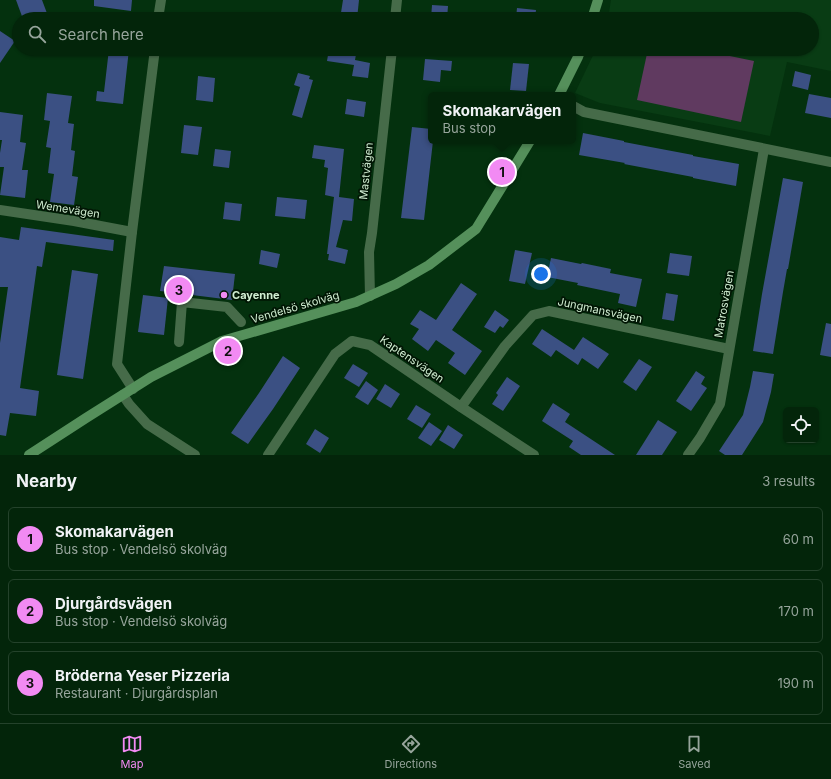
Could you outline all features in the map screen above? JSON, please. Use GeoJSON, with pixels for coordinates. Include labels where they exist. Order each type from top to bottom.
{"type":"FeatureCollection","features":[{"type":"Feature","properties":{"kind":"street"},"geometry":{"type":"LineString","coordinates":[[159,12],[161,0]]}},
{"type":"Feature","properties":{"kind":"street"},"geometry":{"type":"LineString","coordinates":[[396,12],[397,0]]}},
{"type":"Feature","properties":{"kind":"street"},"geometry":{"type":"LineString","coordinates":[[594,12],[598,0]]}},
{"type":"Feature","properties":{"kind":"street"},"geometry":{"type":"LineString","coordinates":[[133,388],[117,364],[154,56]]}},
{"type":"Feature","properties":{"kind":"street","name":"Mastvägen"},"geometry":{"type":"LineString","coordinates":[[370,296],[369,252],[391,56]]}},
{"type":"Feature","properties":{"kind":"street"},"geometry":{"type":"LineString","coordinates":[[560,92],[578,56]]}},
{"type":"Feature","properties":{"kind":"street"},"geometry":{"type":"LineString","coordinates":[[576,108],[584,112],[831,162]]}},
{"type":"Feature","properties":{"kind":"street","name":"Vendelsö skolväg"},"geometry":{"type":"LineString","coordinates":[[29,455],[133,388],[222,341],[356,302],[396,284],[429,265],[476,229],[528,144]]}},
{"type":"Feature","properties":{"kind":"street","name":"Matrosvägen"},"geometry":{"type":"LineString","coordinates":[[688,455],[720,404],[764,149]]}},
{"type":"Feature","properties":{"kind":"street","name":"Wemevägen"},"geometry":{"type":"LineString","coordinates":[[0,210],[74,221],[132,232]]}},
{"type":"Feature","properties":{"kind":"street"},"geometry":{"type":"LineString","coordinates":[[179,342],[182,302],[228,307],[241,322]]}},
{"type":"Feature","properties":{"kind":"street","name":"Jungmansvägen"},"geometry":{"type":"LineString","coordinates":[[461,407],[505,346],[533,315],[549,312],[729,349]]}},
{"type":"Feature","properties":{"kind":"street","name":"Kaptensvägen"},"geometry":{"type":"LineString","coordinates":[[268,455],[335,354],[352,341],[370,345],[534,455]]}},
{"type":"Feature","properties":{"kind":"street"},"geometry":{"type":"LineString","coordinates":[[123,395],[128,404],[147,424],[195,455]]}},
{"type":"Feature","properties":{"kind":"shaded area"},"geometry":{"type":"Polygon","coordinates":[[[611,0],[831,0],[831,71],[787,62],[770,136],[600,103],[575,92],[593,56],[819,56],[819,12],[609,12],[611,0]]]}},
{"type":"Feature","properties":{"kind":"shaded area"},"geometry":{"type":"Polygon","coordinates":[[[646,56],[730,56],[754,61],[741,122],[637,100],[646,56]]]}},
{"type":"Feature","properties":{"kind":"building"},"geometry":{"type":"Polygon","coordinates":[[[16,0],[42,0],[46,12],[20,12],[16,0]]]}},
{"type":"Feature","properties":{"kind":"building"},"geometry":{"type":"Polygon","coordinates":[[[94,0],[132,0],[131,11],[94,6],[94,0]]]}},
{"type":"Feature","properties":{"kind":"building"},"geometry":{"type":"Polygon","coordinates":[[[343,0],[359,0],[358,12],[341,12],[343,0]]]}},
{"type":"Feature","properties":{"kind":"building"},"geometry":{"type":"Polygon","coordinates":[[[432,5],[448,6],[448,12],[432,12],[432,5]]]}},
{"type":"Feature","properties":{"kind":"building"},"geometry":{"type":"Polygon","coordinates":[[[517,8],[536,10],[536,12],[517,12],[517,8]]]}},
{"type":"Feature","properties":{"kind":"building"},"geometry":{"type":"Polygon","coordinates":[[[0,31],[12,39],[12,45],[0,63],[0,31]]]}},
{"type":"Feature","properties":{"kind":"building"},"geometry":{"type":"Polygon","coordinates":[[[108,56],[128,56],[123,104],[96,101],[97,91],[104,92],[108,56]]]}},
{"type":"Feature","properties":{"kind":"building"},"geometry":{"type":"Polygon","coordinates":[[[328,56],[356,56],[355,60],[370,63],[368,78],[352,76],[354,65],[327,61],[328,56]]]}},
{"type":"Feature","properties":{"kind":"building"},"geometry":{"type":"Polygon","coordinates":[[[425,59],[452,61],[451,71],[441,70],[440,82],[423,80],[425,59]]]}},
{"type":"Feature","properties":{"kind":"building"},"geometry":{"type":"Polygon","coordinates":[[[513,63],[529,64],[526,91],[510,90],[513,63]]]}},
{"type":"Feature","properties":{"kind":"building"},"geometry":{"type":"Polygon","coordinates":[[[795,71],[811,75],[808,90],[792,86],[795,71]]]}},
{"type":"Feature","properties":{"kind":"building"},"geometry":{"type":"Polygon","coordinates":[[[298,73],[310,76],[309,79],[313,80],[302,118],[292,115],[300,87],[294,85],[298,73]]]}},
{"type":"Feature","properties":{"kind":"building"},"geometry":{"type":"Polygon","coordinates":[[[198,76],[215,78],[213,102],[196,100],[198,76]]]}},
{"type":"Feature","properties":{"kind":"building"},"geometry":{"type":"Polygon","coordinates":[[[47,93],[72,96],[68,123],[74,124],[71,150],[75,151],[72,176],[78,177],[74,205],[50,202],[54,174],[48,173],[51,148],[46,147],[50,121],[44,120],[47,93]]]}},
{"type":"Feature","properties":{"kind":"building"},"geometry":{"type":"Polygon","coordinates":[[[809,94],[831,98],[831,118],[805,113],[809,94]]]}},
{"type":"Feature","properties":{"kind":"building"},"geometry":{"type":"Polygon","coordinates":[[[347,99],[366,102],[364,117],[345,114],[347,99]]]}},
{"type":"Feature","properties":{"kind":"building"},"geometry":{"type":"Polygon","coordinates":[[[0,112],[23,115],[20,142],[26,143],[22,170],[28,170],[25,198],[0,195],[4,167],[0,167],[2,140],[0,140],[0,112]]]}},
{"type":"Feature","properties":{"kind":"building"},"geometry":{"type":"Polygon","coordinates":[[[184,125],[202,127],[198,155],[181,153],[184,125]]]}},
{"type":"Feature","properties":{"kind":"building"},"geometry":{"type":"Polygon","coordinates":[[[412,127],[428,129],[428,144],[433,144],[424,220],[401,218],[412,127]]]}},
{"type":"Feature","properties":{"kind":"building"},"geometry":{"type":"Polygon","coordinates":[[[583,133],[739,164],[736,186],[579,155],[583,133]]]}},
{"type":"Feature","properties":{"kind":"building"},"geometry":{"type":"Polygon","coordinates":[[[314,145],[344,149],[339,197],[354,199],[352,221],[343,220],[336,247],[348,250],[345,264],[328,260],[329,254],[327,254],[334,197],[325,195],[328,168],[324,167],[325,160],[312,158],[314,145]]]}},
{"type":"Feature","properties":{"kind":"building"},"geometry":{"type":"Polygon","coordinates":[[[215,149],[231,151],[229,168],[213,166],[215,149]]]}},
{"type":"Feature","properties":{"kind":"building"},"geometry":{"type":"Polygon","coordinates":[[[783,178],[803,182],[773,354],[753,351],[783,178]]]}},
{"type":"Feature","properties":{"kind":"building"},"geometry":{"type":"Polygon","coordinates":[[[277,197],[307,200],[305,219],[275,216],[277,197]]]}},
{"type":"Feature","properties":{"kind":"building"},"geometry":{"type":"Polygon","coordinates":[[[225,202],[242,204],[240,221],[223,219],[225,202]]]}},
{"type":"Feature","properties":{"kind":"building"},"geometry":{"type":"Polygon","coordinates":[[[21,227],[114,240],[113,251],[46,242],[42,267],[37,266],[20,388],[39,391],[36,416],[10,413],[6,436],[0,435],[0,343],[8,287],[0,287],[0,237],[19,240],[21,227]]]}},
{"type":"Feature","properties":{"kind":"building"},"geometry":{"type":"Polygon","coordinates":[[[261,250],[280,254],[277,268],[259,264],[261,250]]]}},
{"type":"Feature","properties":{"kind":"building"},"geometry":{"type":"Polygon","coordinates":[[[515,250],[532,253],[525,284],[509,281],[515,250]]]}},
{"type":"Feature","properties":{"kind":"building"},"geometry":{"type":"Polygon","coordinates":[[[670,253],[692,256],[689,276],[667,273],[670,253]]]}},
{"type":"Feature","properties":{"kind":"building"},"geometry":{"type":"Polygon","coordinates":[[[551,258],[611,269],[610,273],[642,279],[636,307],[618,303],[620,294],[547,277],[551,258]]]}},
{"type":"Feature","properties":{"kind":"building"},"geometry":{"type":"Polygon","coordinates":[[[164,266],[235,274],[232,300],[160,291],[164,266]]]}},
{"type":"Feature","properties":{"kind":"building"},"geometry":{"type":"Polygon","coordinates":[[[72,270],[98,274],[83,379],[57,375],[72,270]]]}},
{"type":"Feature","properties":{"kind":"building"},"geometry":{"type":"Polygon","coordinates":[[[461,283],[477,294],[452,330],[482,351],[465,375],[448,363],[455,353],[436,340],[428,351],[412,339],[419,329],[410,324],[420,310],[436,320],[461,283]]]}},
{"type":"Feature","properties":{"kind":"building"},"geometry":{"type":"Polygon","coordinates":[[[666,293],[678,295],[674,321],[662,319],[666,293]]]}},
{"type":"Feature","properties":{"kind":"building"},"geometry":{"type":"Polygon","coordinates":[[[143,295],[168,298],[164,335],[138,332],[143,295]]]}},
{"type":"Feature","properties":{"kind":"building"},"geometry":{"type":"Polygon","coordinates":[[[495,310],[509,320],[503,328],[500,326],[495,333],[484,327],[495,310]]]}},
{"type":"Feature","properties":{"kind":"building"},"geometry":{"type":"Polygon","coordinates":[[[826,323],[831,324],[831,357],[820,355],[826,323]]]}},
{"type":"Feature","properties":{"kind":"building"},"geometry":{"type":"Polygon","coordinates":[[[542,329],[574,350],[583,337],[609,354],[598,369],[582,358],[578,365],[556,350],[551,357],[532,344],[542,329]]]}},
{"type":"Feature","properties":{"kind":"building"},"geometry":{"type":"Polygon","coordinates":[[[283,356],[300,368],[248,444],[231,433],[283,356]]]}},
{"type":"Feature","properties":{"kind":"building"},"geometry":{"type":"Polygon","coordinates":[[[639,359],[652,367],[636,391],[623,382],[639,359]]]}},
{"type":"Feature","properties":{"kind":"building"},"geometry":{"type":"Polygon","coordinates":[[[353,364],[368,373],[359,387],[344,378],[353,364]]]}},
{"type":"Feature","properties":{"kind":"building"},"geometry":{"type":"Polygon","coordinates":[[[696,371],[705,377],[701,384],[707,388],[691,411],[676,401],[696,371]]]}},
{"type":"Feature","properties":{"kind":"building"},"geometry":{"type":"Polygon","coordinates":[[[753,371],[774,374],[763,422],[742,455],[725,455],[719,451],[743,415],[753,371]]]}},
{"type":"Feature","properties":{"kind":"building"},"geometry":{"type":"Polygon","coordinates":[[[507,377],[520,386],[503,411],[492,404],[498,395],[496,393],[507,377]]]}},
{"type":"Feature","properties":{"kind":"building"},"geometry":{"type":"Polygon","coordinates":[[[366,381],[378,390],[368,405],[355,397],[366,381]]]}},
{"type":"Feature","properties":{"kind":"building"},"geometry":{"type":"Polygon","coordinates":[[[385,384],[400,394],[391,408],[376,399],[385,384]]]}},
{"type":"Feature","properties":{"kind":"building"},"geometry":{"type":"Polygon","coordinates":[[[553,403],[570,414],[565,422],[615,455],[581,455],[569,447],[573,441],[542,421],[553,403]]]}},
{"type":"Feature","properties":{"kind":"building"},"geometry":{"type":"Polygon","coordinates":[[[416,405],[431,414],[422,428],[407,419],[416,405]]]}},
{"type":"Feature","properties":{"kind":"building"},"geometry":{"type":"Polygon","coordinates":[[[658,420],[677,432],[662,455],[636,455],[658,420]]]}},
{"type":"Feature","properties":{"kind":"building"},"geometry":{"type":"Polygon","coordinates":[[[429,422],[442,431],[431,446],[418,438],[429,422]]]}},
{"type":"Feature","properties":{"kind":"building"},"geometry":{"type":"Polygon","coordinates":[[[448,425],[463,435],[454,449],[439,440],[448,425]]]}},
{"type":"Feature","properties":{"kind":"building"},"geometry":{"type":"Polygon","coordinates":[[[315,429],[329,438],[320,453],[306,444],[315,429]]]}},
{"type":"Feature","properties":{"kind":"place","name":"Skomakarvägen"},"geometry":{"type":"Point","coordinates":[502,172]}},
{"type":"Feature","properties":{"kind":"place","name":"Bröderna Yeser Pizzeria"},"geometry":{"type":"Point","coordinates":[179,290]}},
{"type":"Feature","properties":{"kind":"place","name":"Cayenne"},"geometry":{"type":"Point","coordinates":[224,295]}},
{"type":"Feature","properties":{"kind":"place","name":"Djurgårdsvägen"},"geometry":{"type":"Point","coordinates":[228,351]}}]}
